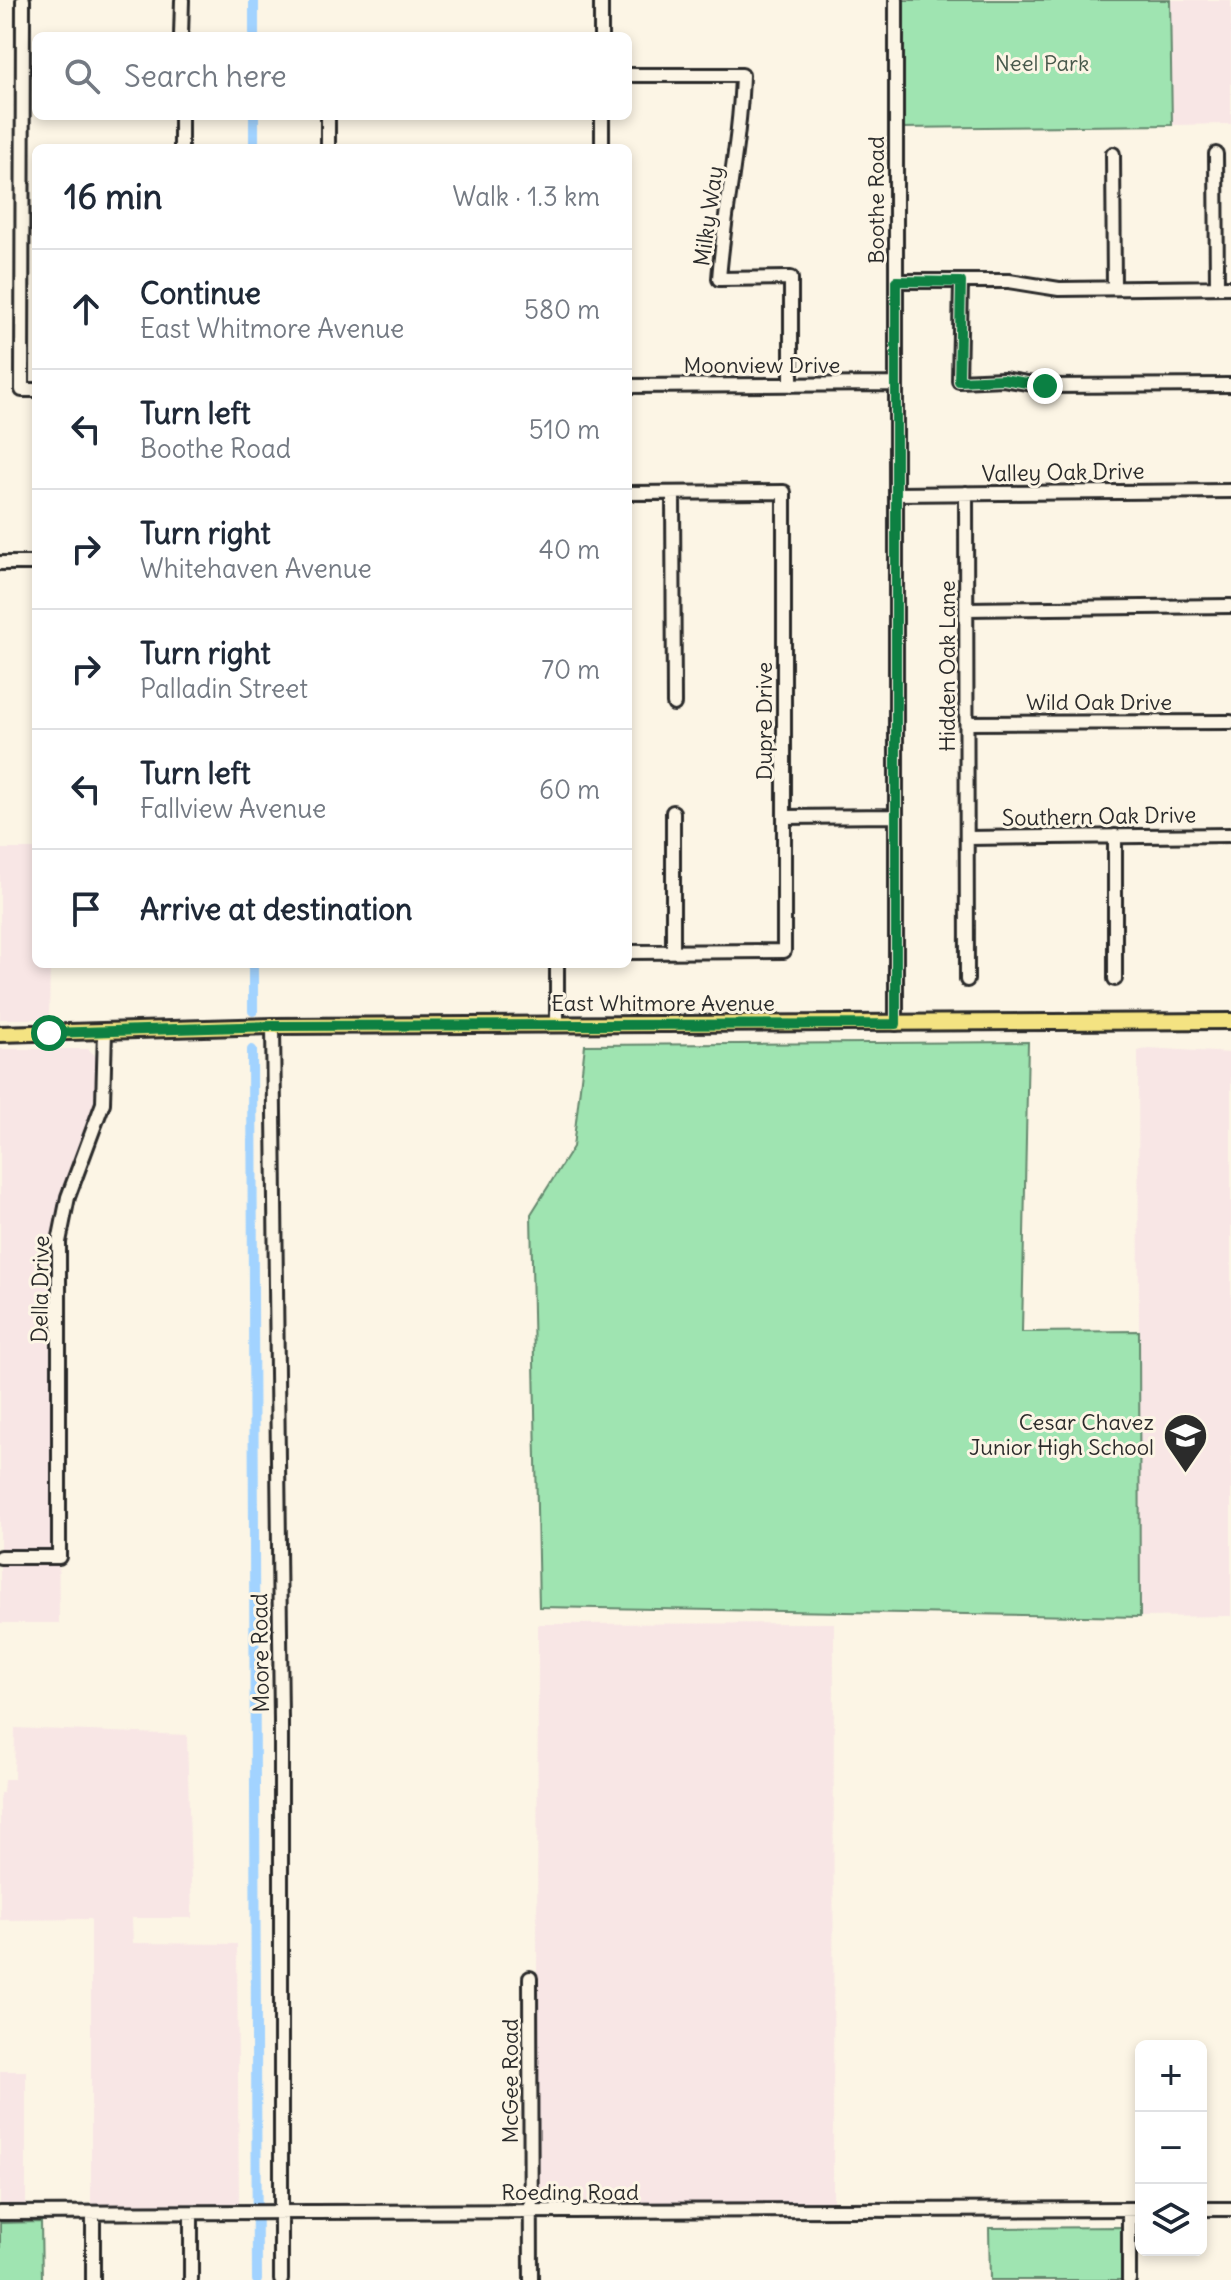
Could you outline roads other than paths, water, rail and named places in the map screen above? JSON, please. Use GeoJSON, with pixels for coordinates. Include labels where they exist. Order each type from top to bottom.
{"type":"FeatureCollection","features":[{"type":"Feature","properties":{"kind":"main road","name":"East Whitmore Avenue"},"geometry":{"type":"LineString","coordinates":[[0,1034],[273,1026],[1231,1021]]}},
{"type":"Feature","properties":{"kind":"street"},"geometry":{"type":"LineString","coordinates":[[23,0],[29,41],[22,157],[22,390],[32,390]]}},
{"type":"Feature","properties":{"kind":"street"},"geometry":{"type":"LineString","coordinates":[[181,32],[182,0]]}},
{"type":"Feature","properties":{"kind":"street"},"geometry":{"type":"LineString","coordinates":[[601,0],[601,32]]}},
{"type":"Feature","properties":{"kind":"street","name":"Boothe Road"},"geometry":{"type":"LineString","coordinates":[[896,0],[896,1024]]}},
{"type":"Feature","properties":{"kind":"street","name":"Milky Way"},"geometry":{"type":"LineString","coordinates":[[632,75],[742,75],[737,149],[727,203],[719,279],[791,278],[791,385]]}},
{"type":"Feature","properties":{"kind":"street"},"geometry":{"type":"LineString","coordinates":[[181,120],[181,144]]}},
{"type":"Feature","properties":{"kind":"street"},"geometry":{"type":"LineString","coordinates":[[328,120],[328,144]]}},
{"type":"Feature","properties":{"kind":"street"},"geometry":{"type":"LineString","coordinates":[[602,120],[602,144]]}},
{"type":"Feature","properties":{"kind":"street"},"geometry":{"type":"LineString","coordinates":[[1113,154],[1114,287]]}},
{"type":"Feature","properties":{"kind":"street"},"geometry":{"type":"LineString","coordinates":[[1216,154],[1217,286]]}},
{"type":"Feature","properties":{"kind":"street"},"geometry":{"type":"LineString","coordinates":[[22,157],[32,157]]}},
{"type":"Feature","properties":{"kind":"street"},"geometry":{"type":"LineString","coordinates":[[22,276],[32,275]]}},
{"type":"Feature","properties":{"kind":"street"},"geometry":{"type":"LineString","coordinates":[[896,281],[1009,281],[1059,289],[1231,287]]}},
{"type":"Feature","properties":{"kind":"street"},"geometry":{"type":"LineString","coordinates":[[961,282],[959,381],[1003,379],[1045,386],[1231,385]]}},
{"type":"Feature","properties":{"kind":"street","name":"Moonview Drive"},"geometry":{"type":"LineString","coordinates":[[632,386],[896,384]]}},
{"type":"Feature","properties":{"kind":"street","name":"Valley Oak Drive"},"geometry":{"type":"LineString","coordinates":[[896,494],[1231,491]]}},
{"type":"Feature","properties":{"kind":"street","name":"Dupre Drive"},"geometry":{"type":"LineString","coordinates":[[673,493],[784,492],[784,951],[673,951]]}},
{"type":"Feature","properties":{"kind":"street"},"geometry":{"type":"LineString","coordinates":[[632,493],[673,493],[674,704]]}},
{"type":"Feature","properties":{"kind":"street","name":"Hidden Oak Lane"},"geometry":{"type":"LineString","coordinates":[[966,493],[967,980]]}},
{"type":"Feature","properties":{"kind":"street"},"geometry":{"type":"LineString","coordinates":[[0,563],[32,563]]}},
{"type":"Feature","properties":{"kind":"street"},"geometry":{"type":"LineString","coordinates":[[967,609],[1231,606]]}},
{"type":"Feature","properties":{"kind":"street","name":"Wild Oak Drive"},"geometry":{"type":"LineString","coordinates":[[967,723],[1231,722]]}},
{"type":"Feature","properties":{"kind":"street"},"geometry":{"type":"LineString","coordinates":[[632,952],[673,951],[673,812]]}},
{"type":"Feature","properties":{"kind":"street"},"geometry":{"type":"LineString","coordinates":[[784,817],[896,816]]}},
{"type":"Feature","properties":{"kind":"street","name":"Southern Oak Drive"},"geometry":{"type":"LineString","coordinates":[[967,838],[1231,835]]}},
{"type":"Feature","properties":{"kind":"street"},"geometry":{"type":"LineString","coordinates":[[1115,836],[1115,979]]}},
{"type":"Feature","properties":{"kind":"street"},"geometry":{"type":"LineString","coordinates":[[557,968],[557,1024]]}},
{"type":"Feature","properties":{"kind":"street","name":"Moore Road"},"geometry":{"type":"LineString","coordinates":[[273,1026],[281,1705],[281,2280]]}},
{"type":"Feature","properties":{"kind":"street","name":"Della Drive"},"geometry":{"type":"LineString","coordinates":[[0,1557],[59,1557],[59,1242],[68,1197],[103,1103],[105,1030]]}},
{"type":"Feature","properties":{"kind":"street","name":"McGee Road"},"geometry":{"type":"LineString","coordinates":[[530,1978],[531,2280]]}},
{"type":"Feature","properties":{"kind":"street"},"geometry":{"type":"LineString","coordinates":[[1129,2280],[1135,2209]]}},
{"type":"Feature","properties":{"kind":"street","name":"Roeding Road"},"geometry":{"type":"LineString","coordinates":[[0,2213],[1135,2209]]}},
{"type":"Feature","properties":{"kind":"street"},"geometry":{"type":"LineString","coordinates":[[1207,2209],[1231,2209]]}},
{"type":"Feature","properties":{"kind":"street"},"geometry":{"type":"LineString","coordinates":[[191,2214],[191,2280]]}},
{"type":"Feature","properties":{"kind":"street"},"geometry":{"type":"LineString","coordinates":[[93,2215],[93,2280]]}},
{"type":"Feature","properties":{"kind":"waterway"},"geometry":{"type":"LineString","coordinates":[[254,0],[254,32]]}},
{"type":"Feature","properties":{"kind":"waterway"},"geometry":{"type":"LineString","coordinates":[[254,120],[254,144]]}},
{"type":"Feature","properties":{"kind":"waterway"},"geometry":{"type":"LineString","coordinates":[[253,968],[253,1011]]}},
{"type":"Feature","properties":{"kind":"waterway"},"geometry":{"type":"LineString","coordinates":[[252,1050],[257,2280]]}},
{"type":"Feature","properties":{"kind":"place","name":"Cesar Chavez Junior High School"},"geometry":{"type":"Point","coordinates":[1185,1474]}},
{"type":"Feature","properties":{"kind":"park label","name":"Neel Park"},"geometry":{"type":"Point","coordinates":[1042,63]}}]}
